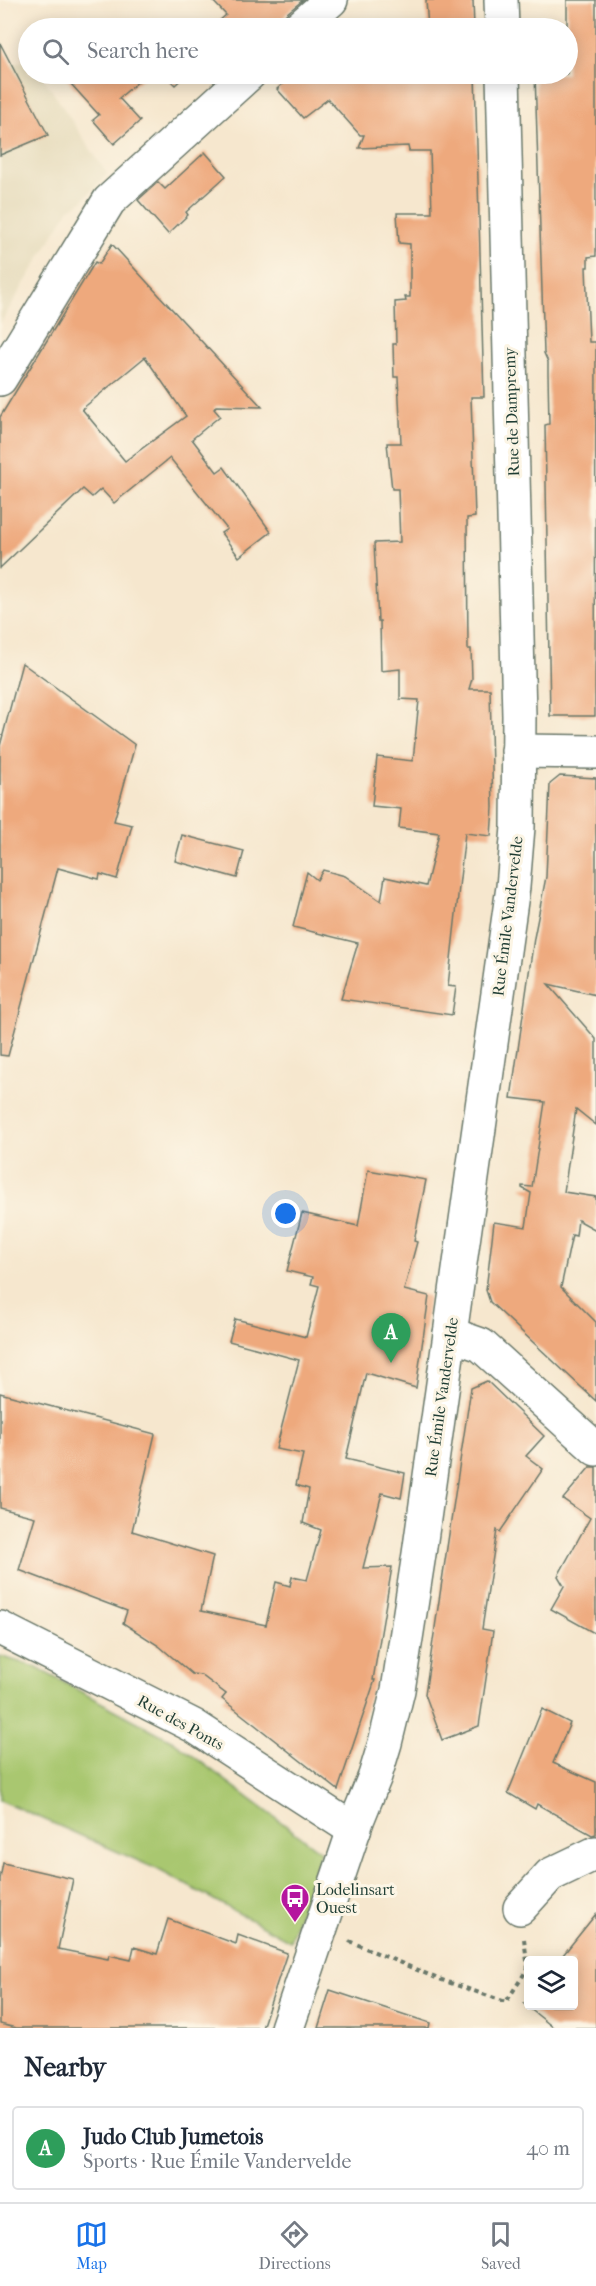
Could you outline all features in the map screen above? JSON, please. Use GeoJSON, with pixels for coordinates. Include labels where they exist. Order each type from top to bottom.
{"type":"FeatureCollection","features":[{"type":"Feature","properties":{"kind":"street"},"geometry":{"type":"LineString","coordinates":[[310,18],[331,0]]}},
{"type":"Feature","properties":{"kind":"street"},"geometry":{"type":"LineString","coordinates":[[501,0],[502,18]]}},
{"type":"Feature","properties":{"kind":"street"},"geometry":{"type":"LineString","coordinates":[[0,379],[109,201],[238,84]]}},
{"type":"Feature","properties":{"kind":"street","name":"Rue de Dampremy"},"geometry":{"type":"LineString","coordinates":[[503,84],[518,751]]}},
{"type":"Feature","properties":{"kind":"street"},"geometry":{"type":"LineString","coordinates":[[518,751],[596,752]]}},
{"type":"Feature","properties":{"kind":"street","name":"Rue Émile Vandervelde"},"geometry":{"type":"LineString","coordinates":[[287,2028],[383,1750],[398,1690],[513,887],[518,827],[518,751]]}},
{"type":"Feature","properties":{"kind":"street"},"geometry":{"type":"LineString","coordinates":[[450,1334],[481,1345],[596,1449]]}},
{"type":"Feature","properties":{"kind":"street","name":"Rue des Ponts"},"geometry":{"type":"LineString","coordinates":[[0,1628],[194,1726],[354,1830]]}},
{"type":"Feature","properties":{"kind":"street"},"geometry":{"type":"LineString","coordinates":[[520,1908],[550,1875],[596,1853]]}},
{"type":"Feature","properties":{"kind":"path"},"geometry":{"type":"LineString","coordinates":[[320,1931],[436,1978],[506,2002],[528,1968],[520,1908]]}},
{"type":"Feature","properties":{"kind":"shaded area"},"geometry":{"type":"Polygon","coordinates":[[[18,63],[18,84],[48,84],[107,174],[81,202],[69,209],[0,324],[0,70],[18,63]]]}},
{"type":"Feature","properties":{"kind":"green space"},"geometry":{"type":"Polygon","coordinates":[[[0,1656],[35,1667],[173,1741],[321,1852],[290,1941],[157,1869],[0,1800],[0,1656]]]}},
{"type":"Feature","properties":{"kind":"building"},"geometry":{"type":"Polygon","coordinates":[[[212,0],[303,0],[284,18],[223,18],[226,15],[212,0]]]}},
{"type":"Feature","properties":{"kind":"building"},"geometry":{"type":"Polygon","coordinates":[[[426,0],[473,0],[474,18],[427,18],[426,0]]]}},
{"type":"Feature","properties":{"kind":"building"},"geometry":{"type":"Polygon","coordinates":[[[567,0],[596,0],[596,256],[588,257],[588,267],[586,267],[589,342],[596,342],[595,716],[550,716],[545,425],[549,424],[548,362],[544,353],[535,84],[578,84],[578,18],[567,18],[567,0]]]}},
{"type":"Feature","properties":{"kind":"building"},"geometry":{"type":"Polygon","coordinates":[[[0,43],[18,78],[18,84],[21,84],[48,135],[0,155],[0,43]]]}},
{"type":"Feature","properties":{"kind":"building"},"geometry":{"type":"Polygon","coordinates":[[[71,84],[135,84],[119,98],[140,121],[114,144],[93,120],[99,115],[71,84]]]}},
{"type":"Feature","properties":{"kind":"building"},"geometry":{"type":"Polygon","coordinates":[[[283,84],[475,84],[484,397],[471,397],[475,517],[467,518],[468,649],[471,649],[472,679],[469,689],[490,689],[493,807],[491,836],[465,833],[448,986],[456,987],[452,1015],[341,999],[358,943],[293,927],[307,872],[317,880],[323,870],[345,876],[381,901],[385,877],[426,886],[439,833],[399,828],[401,809],[372,806],[377,757],[413,761],[419,700],[400,699],[400,669],[381,671],[374,543],[400,542],[398,489],[392,489],[387,443],[401,443],[398,377],[394,377],[393,344],[396,344],[395,302],[406,301],[405,297],[410,297],[410,244],[399,243],[397,213],[432,213],[430,151],[409,151],[408,146],[359,148],[364,135],[360,135],[328,99],[303,118],[277,89],[283,84]]]}},
{"type":"Feature","properties":{"kind":"building"},"geometry":{"type":"Polygon","coordinates":[[[205,152],[226,176],[186,212],[188,215],[168,234],[138,200],[158,182],[165,189],[205,152]]]}},
{"type":"Feature","properties":{"kind":"building"},"geometry":{"type":"Polygon","coordinates":[[[112,244],[262,407],[216,406],[214,409],[220,416],[192,439],[217,472],[224,467],[271,532],[239,557],[221,533],[227,529],[170,458],[114,503],[101,489],[92,497],[83,489],[0,568],[0,417],[95,262],[99,264],[112,244]],[[145,357],[82,409],[125,461],[186,416],[145,357]]]}},
{"type":"Feature","properties":{"kind":"building"},"geometry":{"type":"Polygon","coordinates":[[[22,663],[135,745],[114,821],[132,825],[117,879],[100,874],[99,879],[58,868],[8,1056],[0,1055],[0,746],[22,663]]]}},
{"type":"Feature","properties":{"kind":"building"},"geometry":{"type":"Polygon","coordinates":[[[560,776],[596,778],[596,995],[548,984],[596,1039],[596,1125],[576,1109],[564,1192],[596,1197],[596,1230],[578,1220],[576,1236],[572,1235],[561,1287],[596,1322],[596,1401],[490,1302],[486,1290],[494,1222],[526,1227],[531,1193],[522,1186],[532,1187],[545,1102],[511,1098],[534,938],[546,877],[550,784],[560,776]]]}},
{"type":"Feature","properties":{"kind":"building"},"geometry":{"type":"Polygon","coordinates":[[[182,835],[244,851],[237,878],[175,861],[182,835]]]}},
{"type":"Feature","properties":{"kind":"building"},"geometry":{"type":"Polygon","coordinates":[[[368,1170],[426,1180],[414,1241],[417,1242],[404,1290],[429,1296],[416,1388],[366,1373],[346,1459],[405,1473],[401,1498],[382,1493],[363,1568],[392,1567],[373,1680],[375,1680],[338,1790],[222,1699],[226,1694],[201,1675],[192,1674],[159,1646],[123,1623],[127,1611],[19,1570],[35,1517],[0,1508],[0,1393],[155,1434],[132,1531],[213,1556],[201,1611],[266,1625],[276,1582],[290,1586],[292,1577],[307,1580],[321,1530],[303,1523],[309,1489],[296,1485],[303,1454],[276,1449],[299,1360],[229,1341],[235,1319],[306,1337],[319,1286],[311,1284],[313,1277],[287,1271],[302,1213],[358,1226],[368,1170]]]}},
{"type":"Feature","properties":{"kind":"building"},"geometry":{"type":"Polygon","coordinates":[[[487,1381],[544,1436],[526,1456],[543,1469],[500,1532],[497,1530],[482,1629],[493,1631],[479,1726],[442,1740],[425,1694],[471,1388],[487,1381]]]}},
{"type":"Feature","properties":{"kind":"building"},"geometry":{"type":"Polygon","coordinates":[[[590,1467],[596,1467],[596,1634],[551,1609],[564,1586],[558,1576],[590,1518],[563,1499],[590,1467]]]}},
{"type":"Feature","properties":{"kind":"building"},"geometry":{"type":"Polygon","coordinates":[[[542,1709],[570,1723],[553,1763],[596,1782],[596,1834],[592,1835],[537,1804],[535,1809],[508,1793],[542,1709]]]}},
{"type":"Feature","properties":{"kind":"building"},"geometry":{"type":"Polygon","coordinates":[[[3,1863],[73,1879],[58,1949],[108,1959],[109,1955],[131,1960],[134,1947],[157,1954],[168,1919],[236,1944],[238,1935],[287,1953],[262,2028],[16,2028],[0,2024],[0,1879],[3,1863]]]}},
{"type":"Feature","properties":{"kind":"building"},"geometry":{"type":"Polygon","coordinates":[[[596,1914],[596,2028],[554,2028],[532,2010],[578,2010],[578,1956],[562,1956],[596,1914]]]}},
{"type":"Feature","properties":{"kind":"building"},"geometry":{"type":"Polygon","coordinates":[[[330,1990],[430,2023],[429,2028],[318,2028],[330,1990]]]}},
{"type":"Feature","properties":{"kind":"place","name":"Judo Club Jumetois"},"geometry":{"type":"Point","coordinates":[391,1363]}},
{"type":"Feature","properties":{"kind":"place","name":"Lodelinsart Ouest"},"geometry":{"type":"Point","coordinates":[295,1924]}}]}
